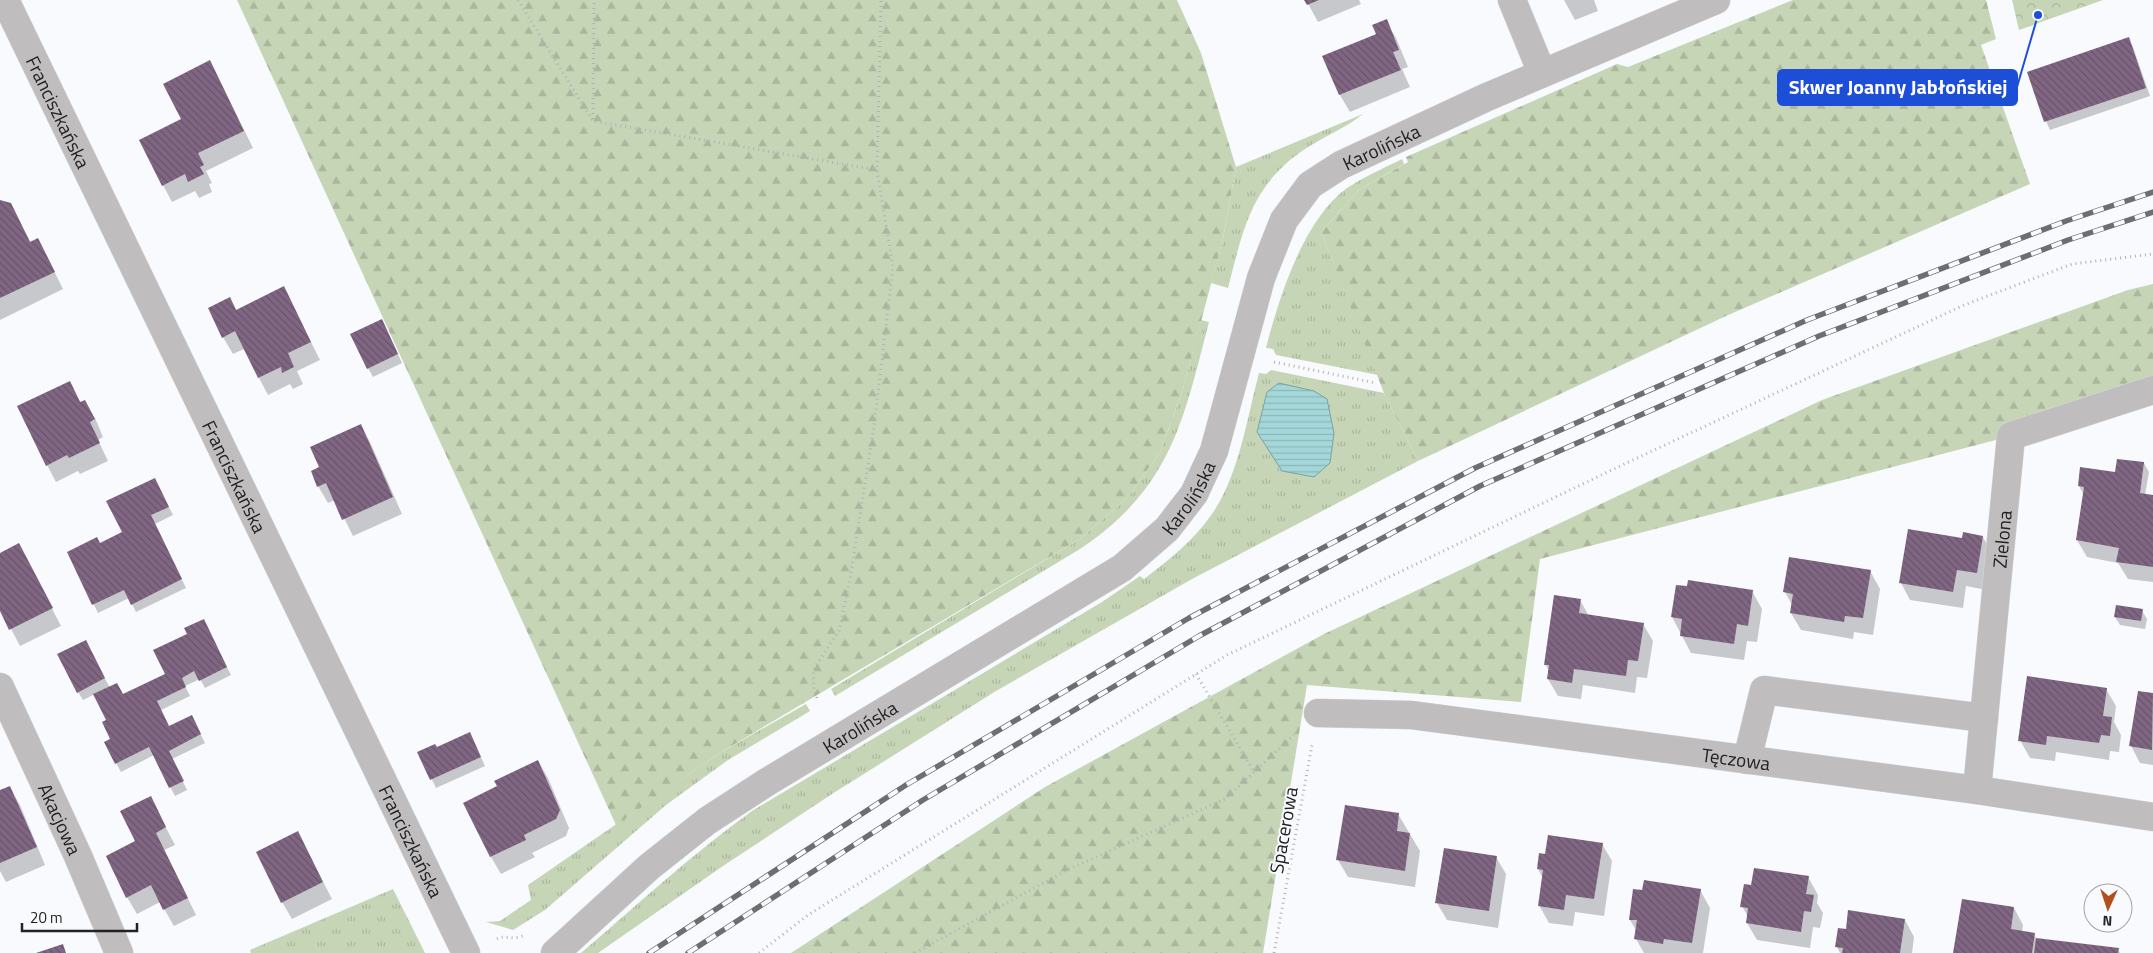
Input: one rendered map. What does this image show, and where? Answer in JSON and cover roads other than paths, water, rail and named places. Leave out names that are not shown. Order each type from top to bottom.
[{"type":"street","name":"Franciszkańska","points":[[5,0],[466,953]]},
{"type":"street","points":[[1512,0],[1542,73]]},
{"type":"street","name":"Karolińska","points":[[555,953],[649,867],[707,821],[767,782],[1122,568],[1156,540],[1183,510],[1194,494],[1210,461],[1268,256],[1284,220],[1304,192],[1320,177],[1341,164],[1542,73],[1716,0]]},
{"type":"street","name":"Zielona","points":[[1977,790],[2012,436],[2153,390]]},
{"type":"street","name":"Akacjowa","points":[[0,686],[78,856],[119,953]]},
{"type":"street","points":[[1747,760],[1764,690],[1984,718]]},
{"type":"street","name":"Tęczowa","points":[[1318,713],[1411,715],[1977,790],[2153,817]]},
{"type":"water","points":[[1279,383],[1314,391],[1327,399],[1334,433],[1330,463],[1314,477],[1282,471],[1257,432],[1267,392]]},
{"type":"railway","points":[[649,953],[906,785],[1189,618],[1475,468],[1807,320],[2066,221],[2153,192]]},
{"type":"railway","points":[[688,953],[923,800],[1199,636],[1480,486],[1819,336],[2068,240],[2153,212]]},
{"type":"place","name":"Skwer Joanny Jabłońskiej","points":[[2038,15]]}]
